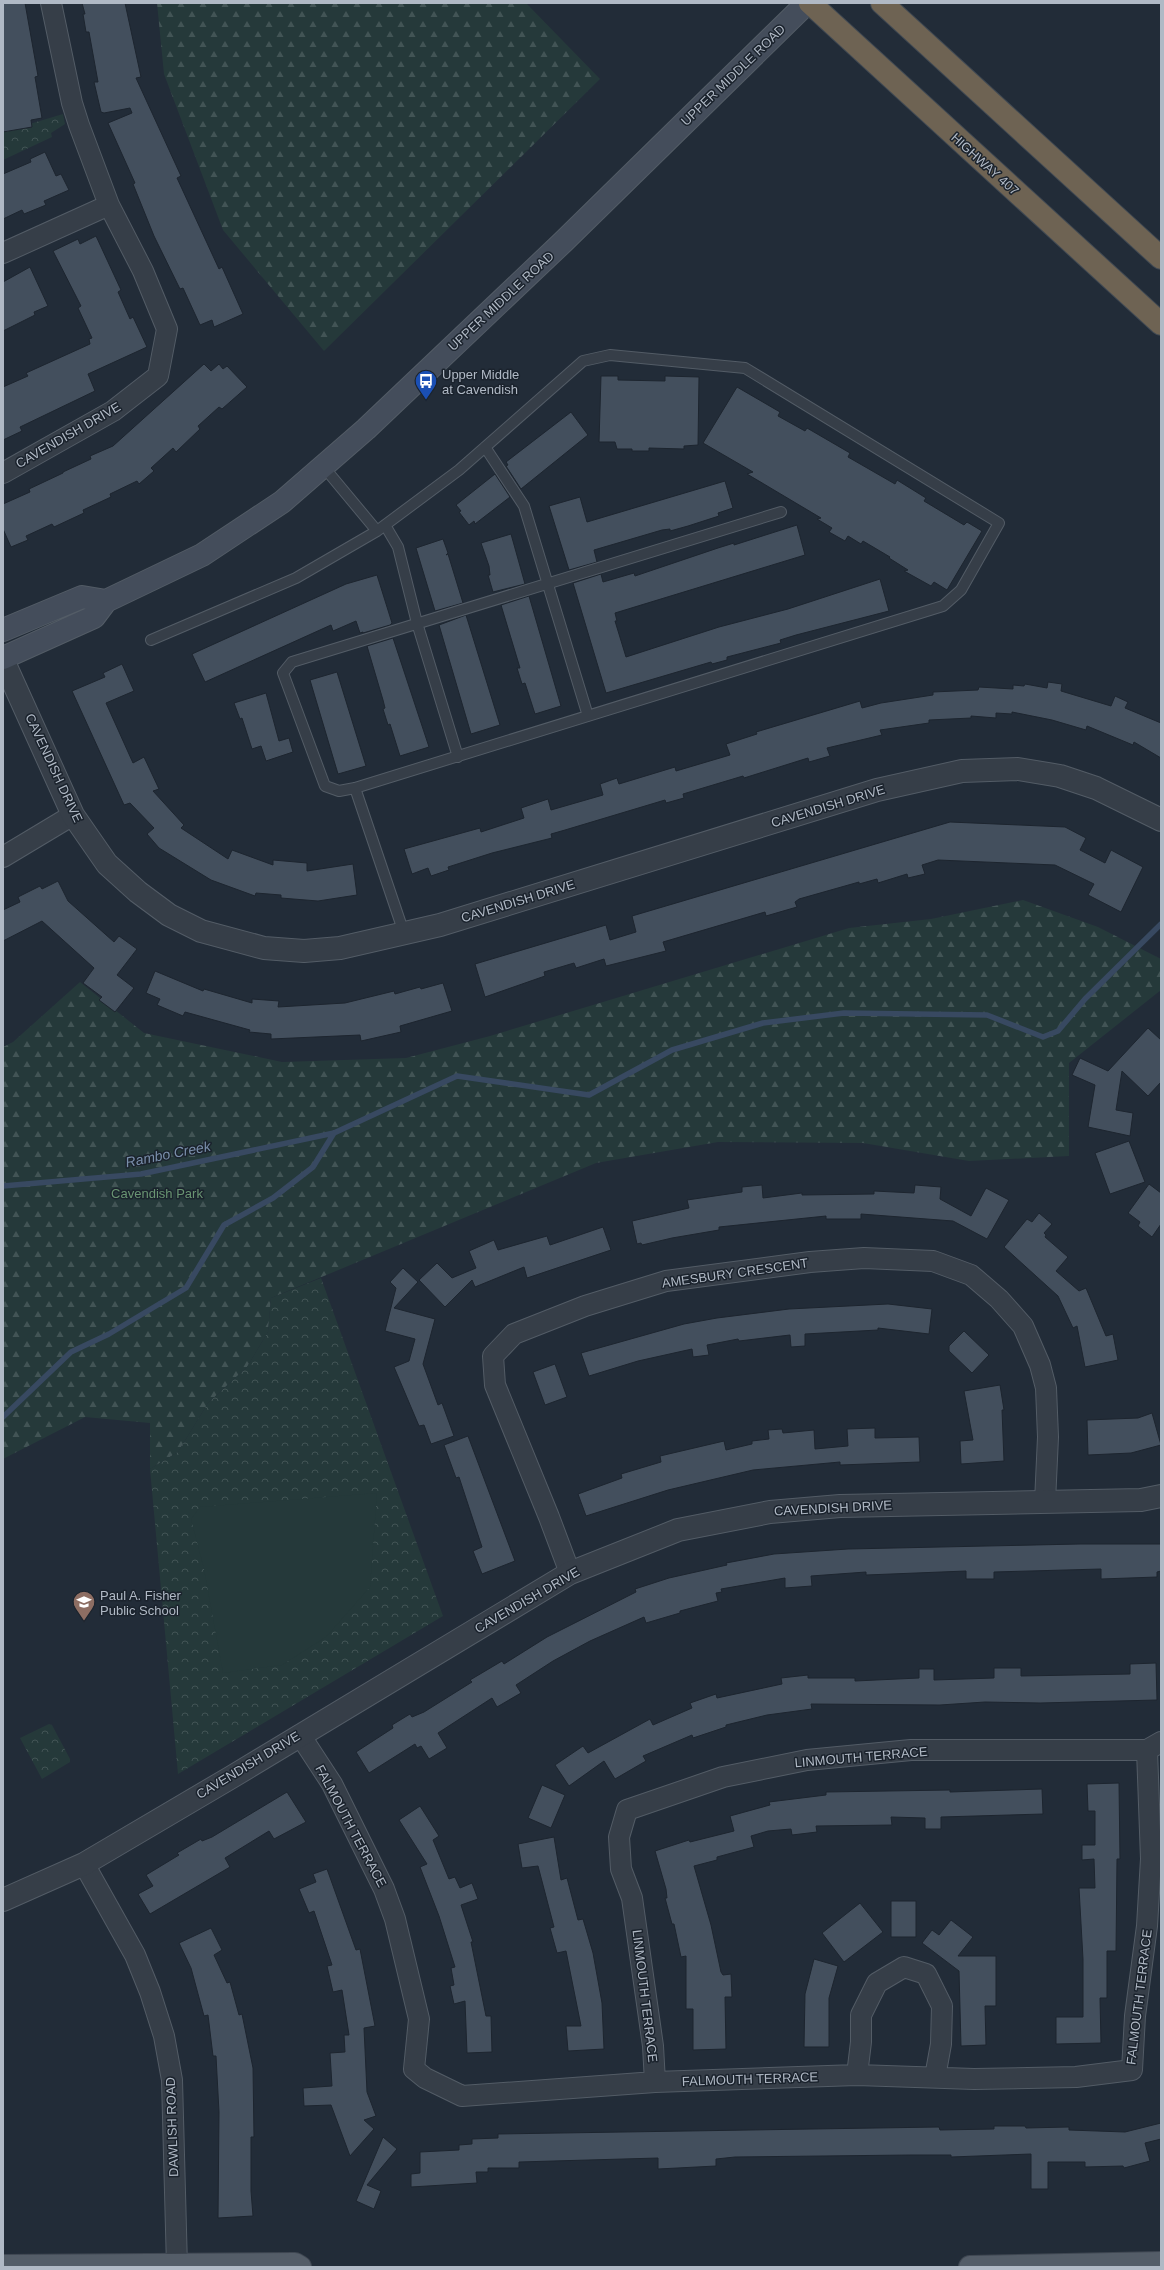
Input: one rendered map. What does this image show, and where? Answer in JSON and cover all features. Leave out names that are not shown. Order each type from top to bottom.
[{"type":"highway","name":"HIGHWAY 407","points":[[809,3],[1161,324]]},
{"type":"highway","points":[[882,3],[1161,258]]},
{"type":"main road","name":"UPPER MIDDLE ROAD","points":[[3,659],[94,617],[106,601],[202,555],[282,502],[366,429],[558,247],[750,57],[809,3]]},
{"type":"main road","points":[[3,630],[82,597],[106,601]]},
{"type":"main road","points":[[970,2267],[1101,2266],[1161,2263]]},
{"type":"main road","points":[[3,2266],[295,2264],[300,2267]]},
{"type":"street","name":"CAVENDISH DRIVE","points":[[3,473],[113,411],[158,376],[167,329],[143,271],[109,205],[72,103],[51,3]]},
{"type":"street","points":[[3,253],[109,205]]},
{"type":"street","name":"CAVENDISH DRIVE","points":[[3,659],[73,815],[107,864],[138,892],[169,914],[201,931],[264,948],[304,951],[340,948],[440,925],[877,790],[962,770],[1018,769],[1060,776],[1096,788],[1161,820]]},
{"type":"street","points":[[3,858],[73,815]]},
{"type":"street","name":"AMESBURY CRESCENT","points":[[570,1573],[538,1488],[495,1385],[493,1356],[514,1334],[585,1306],[666,1281],[810,1262],[864,1258],[933,1261],[971,1275],[999,1299],[1023,1326],[1040,1365],[1046,1388],[1048,1437],[1045,1502]]},
{"type":"street","name":"CAVENDISH DRIVE","points":[[3,1900],[84,1864],[230,1778],[570,1573],[678,1530],[770,1512],[840,1506],[1141,1500],[1161,1496]]},
{"type":"street","name":"FALMOUTH TERRACE","points":[[300,1735],[332,1784],[368,1855],[390,1907],[419,2019],[414,2068],[425,2078],[462,2096],[655,2082],[857,2075],[935,2077],[1076,2077],[1132,2070],[1135,2016],[1147,1926],[1151,1859],[1154,1746]]},
{"type":"street","name":"LINMOUTH TERRACE","points":[[655,2082],[653,2046],[639,1940],[632,1898],[621,1869],[619,1837],[627,1810],[723,1777],[807,1760],[912,1750],[1154,1746]]},
{"type":"street","name":"DAWLISH ROAD","points":[[84,1864],[135,1955],[150,1992],[164,2036],[172,2080],[177,2266]]},
{"type":"street","points":[[857,2075],[861,2042],[861,2015],[877,1983],[904,1967],[926,1974],[942,2006],[941,2044],[935,2077]]},
{"type":"lane","points":[[152,640],[296,578],[381,528],[459,470],[584,361],[610,355],[745,368],[999,523],[961,590],[943,606],[355,788],[339,791],[326,786],[283,672],[292,662],[548,582],[781,512]]},
{"type":"lane","points":[[486,447],[524,506],[588,716]]},
{"type":"lane","points":[[323,466],[398,547],[417,623],[458,757]]},
{"type":"lane","points":[[355,788],[404,933]]},
{"type":"green space","points":[[157,3],[526,3],[600,79],[324,351],[223,230],[164,74]]},
{"type":"green space","points":[[63,114],[65,124],[51,133],[52,137],[3,160],[3,132]]},
{"type":"green space","name":"Cavendish Park","points":[[1023,900],[1098,927],[1161,959],[1161,990],[1069,1063],[1069,1156],[969,1161],[863,1143],[718,1142],[596,1163],[271,1298],[268,1332],[247,1367],[208,1403],[178,1452],[150,1469],[150,1423],[85,1417],[3,1459],[3,1047],[13,1042],[80,982],[144,1033],[282,1062],[406,1058],[490,1036],[849,928],[931,919]]},
{"type":"green space","points":[[321,1278],[443,1616],[178,1774],[150,1469],[178,1452],[208,1403],[247,1367],[268,1332],[271,1298]]},
{"type":"green space","points":[[377,1493],[370,1587],[326,1637],[282,1665],[223,1673],[204,1569],[191,1519],[200,1507]]},
{"type":"green space","points":[[49,1724],[52,1725],[70,1759],[70,1762],[42,1779],[20,1738]]},
{"type":"building","points":[[3,3],[25,3],[38,76],[35,77],[42,118],[31,120],[32,127],[3,132]]},
{"type":"building","points":[[82,3],[125,3],[141,77],[136,78],[181,176],[177,178],[219,269],[222,267],[243,314],[214,327],[212,320],[200,325],[183,288],[180,289],[154,236],[133,184],[135,183],[108,123],[132,113],[130,108],[104,113],[101,112],[94,82],[98,82],[89,32],[86,32],[83,14],[85,14]]},
{"type":"building","points":[[45,152],[56,176],[61,174],[69,190],[44,201],[46,205],[24,214],[22,210],[3,219],[3,174],[31,162],[30,159]]},
{"type":"building","points":[[96,236],[121,290],[118,292],[130,319],[133,317],[147,347],[88,374],[95,391],[20,427],[22,431],[3,440],[3,387],[28,376],[26,373],[90,344],[89,339],[92,338],[78,308],[81,306],[53,251],[78,239],[80,244]]},
{"type":"building","points":[[30,267],[48,306],[34,312],[35,315],[3,331],[3,282]]},
{"type":"building","points":[[204,364],[211,371],[219,364],[223,369],[227,366],[247,387],[222,409],[219,407],[198,426],[200,429],[176,452],[173,448],[151,468],[154,471],[139,484],[137,481],[110,494],[111,497],[83,510],[84,513],[54,527],[52,524],[26,536],[28,540],[11,547],[3,529],[3,504],[30,492],[29,489],[91,459],[90,456],[113,446]]},
{"type":"building","points":[[601,376],[618,376],[618,380],[665,381],[665,376],[699,377],[698,445],[684,446],[684,449],[649,448],[649,451],[632,451],[632,449],[617,449],[615,442],[599,442]]},
{"type":"building","points":[[737,387],[780,412],[778,416],[805,431],[807,428],[850,453],[848,457],[895,484],[897,480],[926,498],[924,501],[964,525],[967,522],[982,531],[947,590],[934,582],[931,586],[904,571],[908,570],[863,541],[861,544],[848,536],[845,541],[829,532],[832,528],[817,519],[821,518],[747,474],[753,472],[703,443]]},
{"type":"building","points":[[571,412],[588,435],[521,489],[506,466],[508,465],[506,462]]},
{"type":"building","points":[[495,474],[510,497],[475,524],[474,521],[469,525],[459,512],[461,511],[456,505]]},
{"type":"building","points":[[725,481],[733,508],[718,513],[719,516],[670,531],[670,529],[662,530],[594,550],[597,562],[569,570],[549,506],[580,497],[587,522]]},
{"type":"building","points":[[797,525],[805,555],[615,613],[617,621],[615,621],[626,657],[719,627],[788,609],[880,579],[889,611],[796,635],[780,640],[781,643],[727,657],[727,660],[712,664],[711,662],[606,693],[573,583],[601,574],[603,582],[634,573],[635,576],[718,548],[734,543],[734,545]]},
{"type":"building","points":[[511,534],[525,584],[493,592],[488,575],[490,575],[489,566],[481,543]]},
{"type":"building","points":[[443,539],[448,553],[446,555],[448,554],[463,603],[435,611],[416,548]]},
{"type":"building","points":[[377,575],[392,623],[390,625],[360,633],[356,621],[333,631],[331,625],[205,682],[192,654],[346,584]]},
{"type":"building","points":[[529,596],[561,706],[535,714],[525,683],[522,684],[517,668],[520,668],[501,605]]},
{"type":"building","points":[[466,615],[500,725],[471,734],[439,625]]},
{"type":"building","points":[[393,638],[429,747],[400,756],[390,724],[388,725],[383,709],[385,708],[383,700],[367,646]]},
{"type":"building","points":[[122,664],[134,691],[106,703],[133,763],[144,757],[159,789],[153,791],[184,825],[181,828],[228,859],[232,850],[273,865],[273,860],[307,863],[307,871],[353,864],[357,895],[318,901],[281,898],[281,895],[256,893],[255,896],[211,880],[159,848],[147,834],[154,828],[130,803],[124,805],[72,691],[105,677],[103,673]]},
{"type":"building","points":[[337,672],[366,766],[338,774],[310,680]]},
{"type":"building","points":[[1048,682],[1062,684],[1061,691],[1111,706],[1115,696],[1128,702],[1125,708],[1161,723],[1161,758],[1134,742],[1133,745],[1087,726],[1086,730],[1052,720],[1012,712],[1012,714],[996,713],[996,718],[971,716],[971,718],[929,720],[929,723],[880,730],[882,735],[827,748],[830,756],[809,762],[808,758],[744,778],[743,776],[683,794],[684,798],[666,803],[665,800],[551,834],[552,838],[492,853],[448,867],[449,870],[431,876],[428,868],[412,874],[404,849],[480,828],[481,832],[524,818],[521,808],[548,799],[551,810],[603,795],[600,784],[617,778],[619,784],[675,767],[676,771],[730,755],[726,744],[757,734],[756,732],[860,701],[862,708],[881,703],[933,695],[933,692],[978,690],[979,687],[1013,689],[1013,685],[1024,686],[1025,684],[1047,688]]},
{"type":"building","points":[[266,693],[279,741],[289,738],[293,752],[266,761],[261,746],[252,749],[242,718],[240,719],[234,703]]},
{"type":"building","points":[[950,822],[1065,827],[1086,838],[1080,850],[1105,863],[1111,850],[1143,867],[1121,912],[1088,895],[1094,884],[1055,865],[938,860],[922,865],[925,874],[908,878],[907,874],[878,883],[877,879],[859,884],[859,882],[799,899],[795,902],[797,907],[766,916],[765,912],[663,942],[666,951],[606,966],[604,959],[576,968],[574,963],[544,972],[545,976],[485,997],[475,964],[606,925],[610,940],[636,932],[632,916]]},
{"type":"building","points":[[58,881],[68,901],[114,942],[119,936],[137,949],[117,975],[134,988],[115,1012],[99,1000],[102,997],[83,983],[94,968],[42,921],[3,941],[3,910],[20,902],[18,897],[40,886],[42,889]]},
{"type":"building","points":[[155,971],[203,991],[204,989],[252,1003],[252,999],[279,1001],[278,1007],[345,1003],[394,991],[395,994],[420,987],[421,989],[443,983],[452,1011],[400,1026],[401,1032],[361,1041],[360,1035],[271,1039],[271,1034],[249,1032],[250,1030],[185,1012],[183,1016],[157,1005],[160,999],[146,993]]},
{"type":"building","points":[[1148,1028],[1161,1040],[1161,1082],[1148,1096],[1122,1071],[1116,1110],[1133,1113],[1130,1136],[1088,1127],[1095,1085],[1072,1075],[1080,1058],[1108,1071]]},
{"type":"building","points":[[1129,1141],[1145,1182],[1110,1194],[1095,1153]]},
{"type":"building","points":[[1149,1184],[1161,1193],[1161,1224],[1152,1237],[1138,1226],[1140,1222],[1128,1213]]},
{"type":"building","points":[[762,1185],[763,1198],[802,1193],[802,1195],[874,1194],[874,1191],[914,1193],[915,1185],[941,1187],[940,1199],[971,1216],[986,1188],[1009,1200],[987,1239],[953,1221],[861,1214],[861,1219],[826,1219],[826,1216],[719,1227],[719,1230],[642,1245],[641,1243],[637,1244],[632,1221],[689,1208],[687,1200],[742,1192],[742,1187]]},
{"type":"building","points":[[1039,1213],[1052,1224],[1044,1233],[1046,1235],[1045,1237],[1068,1257],[1056,1271],[1079,1291],[1086,1288],[1106,1336],[1113,1334],[1118,1360],[1085,1367],[1077,1326],[1073,1328],[1058,1296],[1004,1247],[1027,1219],[1032,1222]]},
{"type":"building","points":[[603,1227],[611,1250],[527,1278],[524,1267],[475,1287],[472,1280],[445,1307],[419,1280],[437,1263],[452,1278],[476,1268],[469,1251],[494,1240],[498,1250],[547,1236],[550,1245]]},
{"type":"building","points":[[403,1268],[418,1282],[394,1308],[435,1319],[423,1364],[438,1405],[442,1403],[454,1436],[431,1444],[424,1425],[419,1426],[394,1367],[409,1361],[415,1339],[385,1331],[396,1288],[390,1282]]},
{"type":"building","points":[[888,1304],[932,1309],[929,1334],[878,1328],[878,1330],[805,1334],[805,1346],[791,1347],[790,1335],[739,1341],[738,1339],[707,1345],[709,1355],[693,1357],[692,1349],[638,1361],[589,1376],[581,1353],[684,1324],[717,1318],[789,1309]]},
{"type":"building","points":[[964,1331],[989,1355],[972,1373],[949,1351],[949,1346]]},
{"type":"building","points":[[555,1364],[567,1397],[545,1405],[533,1372]]},
{"type":"building","points":[[1000,1385],[1004,1410],[1002,1410],[1004,1461],[961,1464],[960,1441],[973,1440],[964,1391]]},
{"type":"building","points":[[1152,1413],[1161,1445],[1131,1453],[1088,1455],[1087,1420],[1138,1418]]},
{"type":"building","points":[[875,1428],[875,1438],[919,1437],[920,1462],[840,1465],[840,1462],[753,1470],[668,1490],[586,1516],[578,1494],[622,1478],[621,1474],[661,1462],[660,1456],[724,1441],[726,1450],[752,1444],[752,1441],[769,1439],[768,1430],[782,1429],[783,1433],[814,1430],[815,1449],[848,1446],[847,1429]]},
{"type":"building","points":[[468,1436],[515,1561],[482,1574],[473,1551],[482,1547],[459,1477],[456,1478],[444,1445]]},
{"type":"building","points":[[1080,1544],[1161,1544],[1161,1571],[1157,1572],[1157,1577],[1101,1579],[1101,1569],[994,1572],[994,1579],[966,1579],[966,1571],[866,1575],[866,1572],[811,1576],[812,1586],[785,1588],[785,1578],[721,1589],[722,1592],[716,1593],[718,1601],[680,1611],[680,1613],[646,1623],[644,1617],[590,1641],[553,1661],[516,1685],[521,1693],[497,1707],[492,1698],[438,1733],[447,1748],[429,1759],[421,1746],[417,1748],[415,1744],[369,1773],[356,1752],[393,1728],[392,1725],[410,1714],[412,1717],[424,1712],[472,1682],[470,1680],[502,1661],[504,1664],[547,1637],[636,1592],[635,1589],[669,1578],[727,1565],[726,1563],[774,1554],[848,1549]]},
{"type":"building","points":[[1156,1663],[1157,1700],[1040,1703],[985,1702],[940,1705],[811,1704],[812,1709],[767,1715],[726,1725],[726,1727],[693,1738],[692,1735],[643,1756],[646,1761],[615,1779],[604,1761],[569,1786],[555,1765],[583,1746],[588,1753],[650,1719],[653,1725],[692,1708],[690,1703],[716,1694],[717,1698],[782,1684],[781,1678],[808,1675],[808,1678],[855,1678],[855,1681],[919,1678],[919,1669],[934,1669],[934,1680],[994,1678],[994,1668],[1021,1668],[1021,1676],[1130,1674],[1130,1664]]},
{"type":"building","points":[[1119,1783],[1120,1859],[1117,1859],[1116,1951],[1107,1951],[1107,1998],[1100,1998],[1101,2043],[1056,2044],[1056,2017],[1083,2017],[1083,1959],[1079,1888],[1095,1888],[1094,1859],[1082,1860],[1082,1845],[1095,1845],[1095,1811],[1088,1811],[1087,1784]]},
{"type":"building","points":[[542,1785],[565,1795],[551,1828],[528,1818]]},
{"type":"building","points":[[1042,1789],[1043,1814],[941,1817],[941,1829],[925,1829],[925,1818],[891,1817],[892,1825],[816,1826],[817,1832],[792,1835],[791,1829],[768,1831],[751,1836],[754,1847],[717,1857],[717,1860],[694,1866],[711,1925],[721,1972],[723,1975],[731,1974],[732,1997],[725,1997],[726,2049],[693,2050],[693,2009],[686,2009],[686,1956],[681,1957],[674,1924],[672,1924],[665,1898],[667,1898],[666,1889],[655,1851],[689,1840],[690,1842],[734,1831],[730,1816],[770,1805],[769,1802],[826,1795],[826,1792],[950,1790],[950,1792]]},
{"type":"building","points":[[287,1792],[306,1822],[274,1839],[269,1831],[225,1858],[230,1867],[150,1914],[138,1894],[153,1886],[146,1875],[179,1855],[177,1853],[201,1839],[202,1841],[212,1837]]},
{"type":"building","points":[[420,1806],[439,1836],[433,1840],[449,1879],[455,1877],[460,1888],[472,1883],[478,1899],[461,1905],[473,1942],[471,1942],[486,2016],[491,2016],[492,2052],[467,2053],[465,2001],[454,2004],[450,1986],[454,1985],[451,1968],[455,1967],[439,1916],[420,1867],[427,1864],[399,1820]]},
{"type":"building","points":[[554,1837],[561,1880],[567,1878],[578,1920],[583,1919],[593,1953],[602,2003],[604,2049],[568,2051],[566,2026],[581,2026],[566,1951],[557,1953],[550,1928],[554,1927],[538,1866],[522,1868],[518,1844]]},
{"type":"building","points":[[327,1869],[356,1950],[360,1949],[375,2026],[364,2028],[367,2092],[376,2116],[364,2120],[374,2129],[350,2156],[331,2105],[304,2106],[303,2088],[332,2086],[330,2053],[345,2052],[344,2035],[349,2035],[342,1990],[333,1992],[327,1966],[332,1965],[314,1911],[309,1913],[299,1889],[316,1882],[313,1874]]},
{"type":"building","points":[[891,1901],[916,1901],[916,1937],[891,1937]]},
{"type":"building","points":[[860,1903],[883,1932],[844,1962],[822,1933]]},
{"type":"building","points":[[951,1920],[973,1937],[958,1956],[996,1956],[996,2006],[985,2006],[986,2045],[961,2046],[959,1971],[922,1943],[932,1930],[939,1935]]},
{"type":"building","points":[[211,1928],[222,1950],[214,1955],[227,1983],[230,1982],[239,2015],[242,2014],[253,2068],[254,2137],[251,2137],[251,2191],[253,2216],[218,2218],[219,2112],[216,2056],[213,2056],[208,2015],[204,2016],[191,1968],[179,1943]]},
{"type":"building","points":[[814,1959],[838,1966],[829,1998],[829,2047],[804,2047],[805,1994]]},
{"type":"building","points":[[1161,2123],[1161,2139],[1145,2143],[1150,2161],[1124,2168],[1123,2166],[1085,2167],[1085,2162],[1048,2162],[1048,2189],[1031,2189],[1031,2154],[951,2157],[951,2155],[910,2155],[735,2157],[716,2159],[716,2166],[658,2169],[658,2158],[519,2162],[519,2168],[488,2168],[488,2172],[476,2172],[477,2183],[411,2187],[411,2174],[420,2173],[420,2152],[459,2150],[459,2145],[472,2144],[472,2139],[498,2138],[498,2134],[939,2127],[940,2130],[994,2129],[994,2126],[1025,2126],[1026,2128],[1069,2127],[1069,2130],[1125,2132]]},
{"type":"building","points":[[383,2137],[397,2149],[367,2185],[381,2191],[374,2209],[356,2201]]},
{"type":"waterway","name":"Rambo Creek","points":[[3,1186],[141,1174],[334,1133],[457,1076],[589,1095],[672,1050],[763,1023],[844,1013],[987,1015],[1043,1037],[1058,1031],[1085,999],[1161,924]]},
{"type":"waterway","points":[[3,1417],[71,1352],[109,1334],[186,1288],[224,1225],[273,1198],[313,1167],[334,1133]]},
{"type":"place","name":"Upper Middle at Cavendish","points":[[426,400]]},
{"type":"place","name":"Paul A. Fisher Public School","points":[[84,1622]]}]
